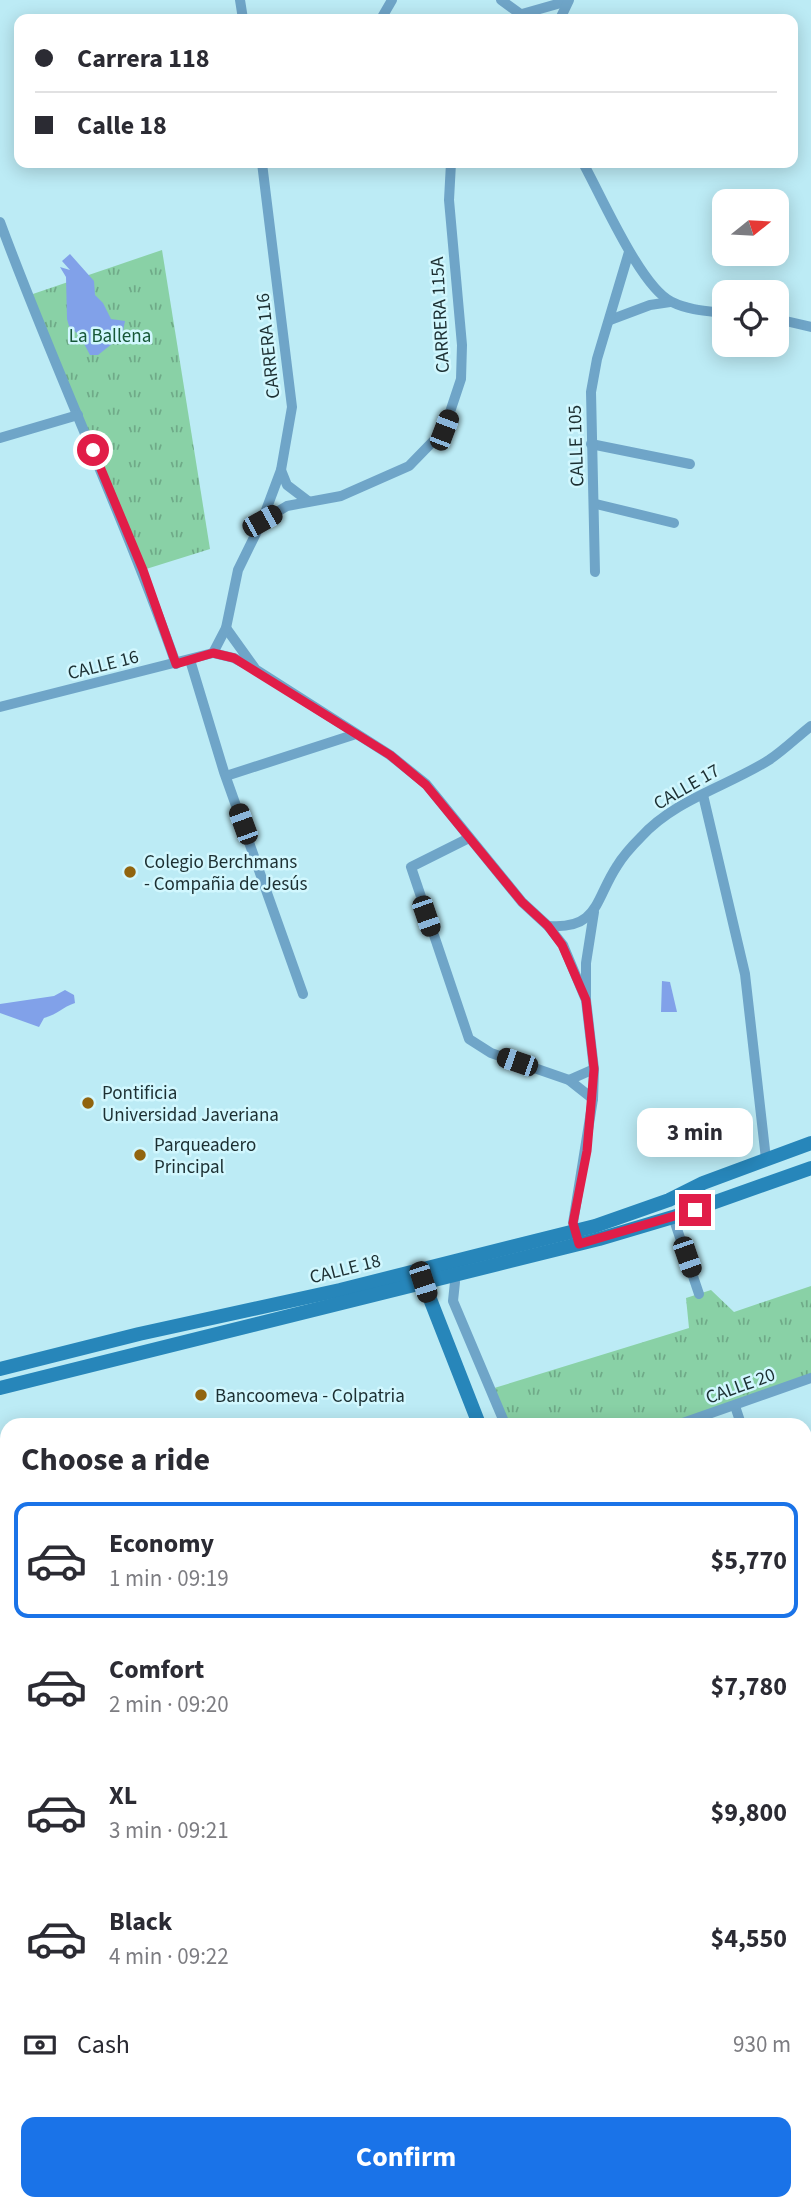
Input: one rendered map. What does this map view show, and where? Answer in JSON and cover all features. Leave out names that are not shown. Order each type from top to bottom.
[{"type":"main road","name":"CALLE 18","points":[[577,1237],[811,1143]]},
{"type":"main road","name":"CALLE 18","points":[[0,1388],[421,1276],[577,1237],[673,1217],[811,1168]]},
{"type":"main road","name":"CALLE 18","points":[[0,1369],[421,1276]]},
{"type":"main road","points":[[421,1276],[477,1418]]},
{"type":"street","points":[[501,0],[520,14]]},
{"type":"street","points":[[532,14],[568,0]]},
{"type":"street","name":"CARRERA 116","points":[[213,653],[226,628],[238,570],[262,521],[281,470],[292,407],[263,168]]},
{"type":"street","name":"CARRERA 115A","points":[[308,500],[341,496],[410,466],[444,430],[458,388],[461,368],[449,200],[451,168]]},
{"type":"street","points":[[586,168],[629,252],[652,285],[670,302]]},
{"type":"street","points":[[0,222],[57,374],[78,415],[143,570],[176,664]]},
{"type":"street","name":"CALLE 105","points":[[595,572],[596,504],[591,444],[591,392],[597,359],[629,252]]},
{"type":"street","points":[[610,320],[650,305],[670,302],[712,311]]},
{"type":"street","points":[[789,322],[811,327]]},
{"type":"street","points":[[0,438],[78,415]]},
{"type":"street","points":[[591,444],[690,464]]},
{"type":"street","points":[[281,470],[287,485],[308,500]]},
{"type":"street","points":[[262,521],[287,506],[308,500]]},
{"type":"street","points":[[596,504],[674,523]]},
{"type":"street","points":[[226,628],[255,668]]},
{"type":"street","points":[[213,653],[234,658],[255,668],[390,755],[426,785],[522,902],[548,926],[562,945],[586,1000],[594,1069],[593,1099],[573,1223],[577,1237]]},
{"type":"street","name":"CALLE 16","points":[[0,707],[213,653]]},
{"type":"street","points":[[190,660],[226,776],[303,994]]},
{"type":"street","name":"CALLE 17","points":[[586,1000],[586,963],[594,912],[616,866],[642,835],[663,817],[770,759],[811,726]]},
{"type":"street","points":[[226,776],[356,734]]},
{"type":"street","points":[[703,795],[745,974],[766,1159]]},
{"type":"street","points":[[469,838],[411,867],[469,1039],[479,1047],[569,1080],[593,1099]]},
{"type":"street","points":[[548,926],[565,927],[582,922],[594,912]]},
{"type":"street","points":[[569,1080],[594,1069]]},
{"type":"street","points":[[673,1217],[699,1294]]},
{"type":"street","points":[[455,1282],[453,1301],[502,1418]]},
{"type":"street","name":"CALLE 20","points":[[698,1418],[811,1378]]},
{"type":"street","points":[[735,1406],[739,1418]]},
{"type":"green space","name":"La Ballena","points":[[162,250],[210,549],[143,570],[27,296]]},
{"type":"green space","points":[[811,1286],[811,1378],[697,1418],[503,1418],[491,1389],[689,1328],[686,1298],[711,1290],[734,1312]]},
{"type":"water","points":[[70,254],[94,281],[95,295],[103,303],[111,319],[125,321],[122,336],[98,355],[90,355],[67,319],[66,277],[60,267],[70,270],[62,261]]},
{"type":"water","points":[[662,981],[670,982],[677,1012],[661,1012]]},
{"type":"water","points":[[65,990],[74,995],[75,1003],[44,1018],[39,1027],[0,1013],[0,1004],[54,996]]},
{"type":"place","name":"Colegio Berchmans - Compañia de Jesús","points":[[130,872]]},
{"type":"place","name":"Pontificia Universidad Javeriana","points":[[88,1103]]},
{"type":"place","name":"Parqueadero Principal","points":[[140,1155]]},
{"type":"place","name":"Bancoomeva - Colpatria","points":[[201,1395]]},
{"type":"route","points":[[93,450],[143,570],[176,664],[213,653],[234,658],[255,668],[390,755],[426,785],[522,902],[548,926],[562,945],[586,1000],[594,1069],[587,1151],[573,1223],[579,1244],[695,1210]]}]
